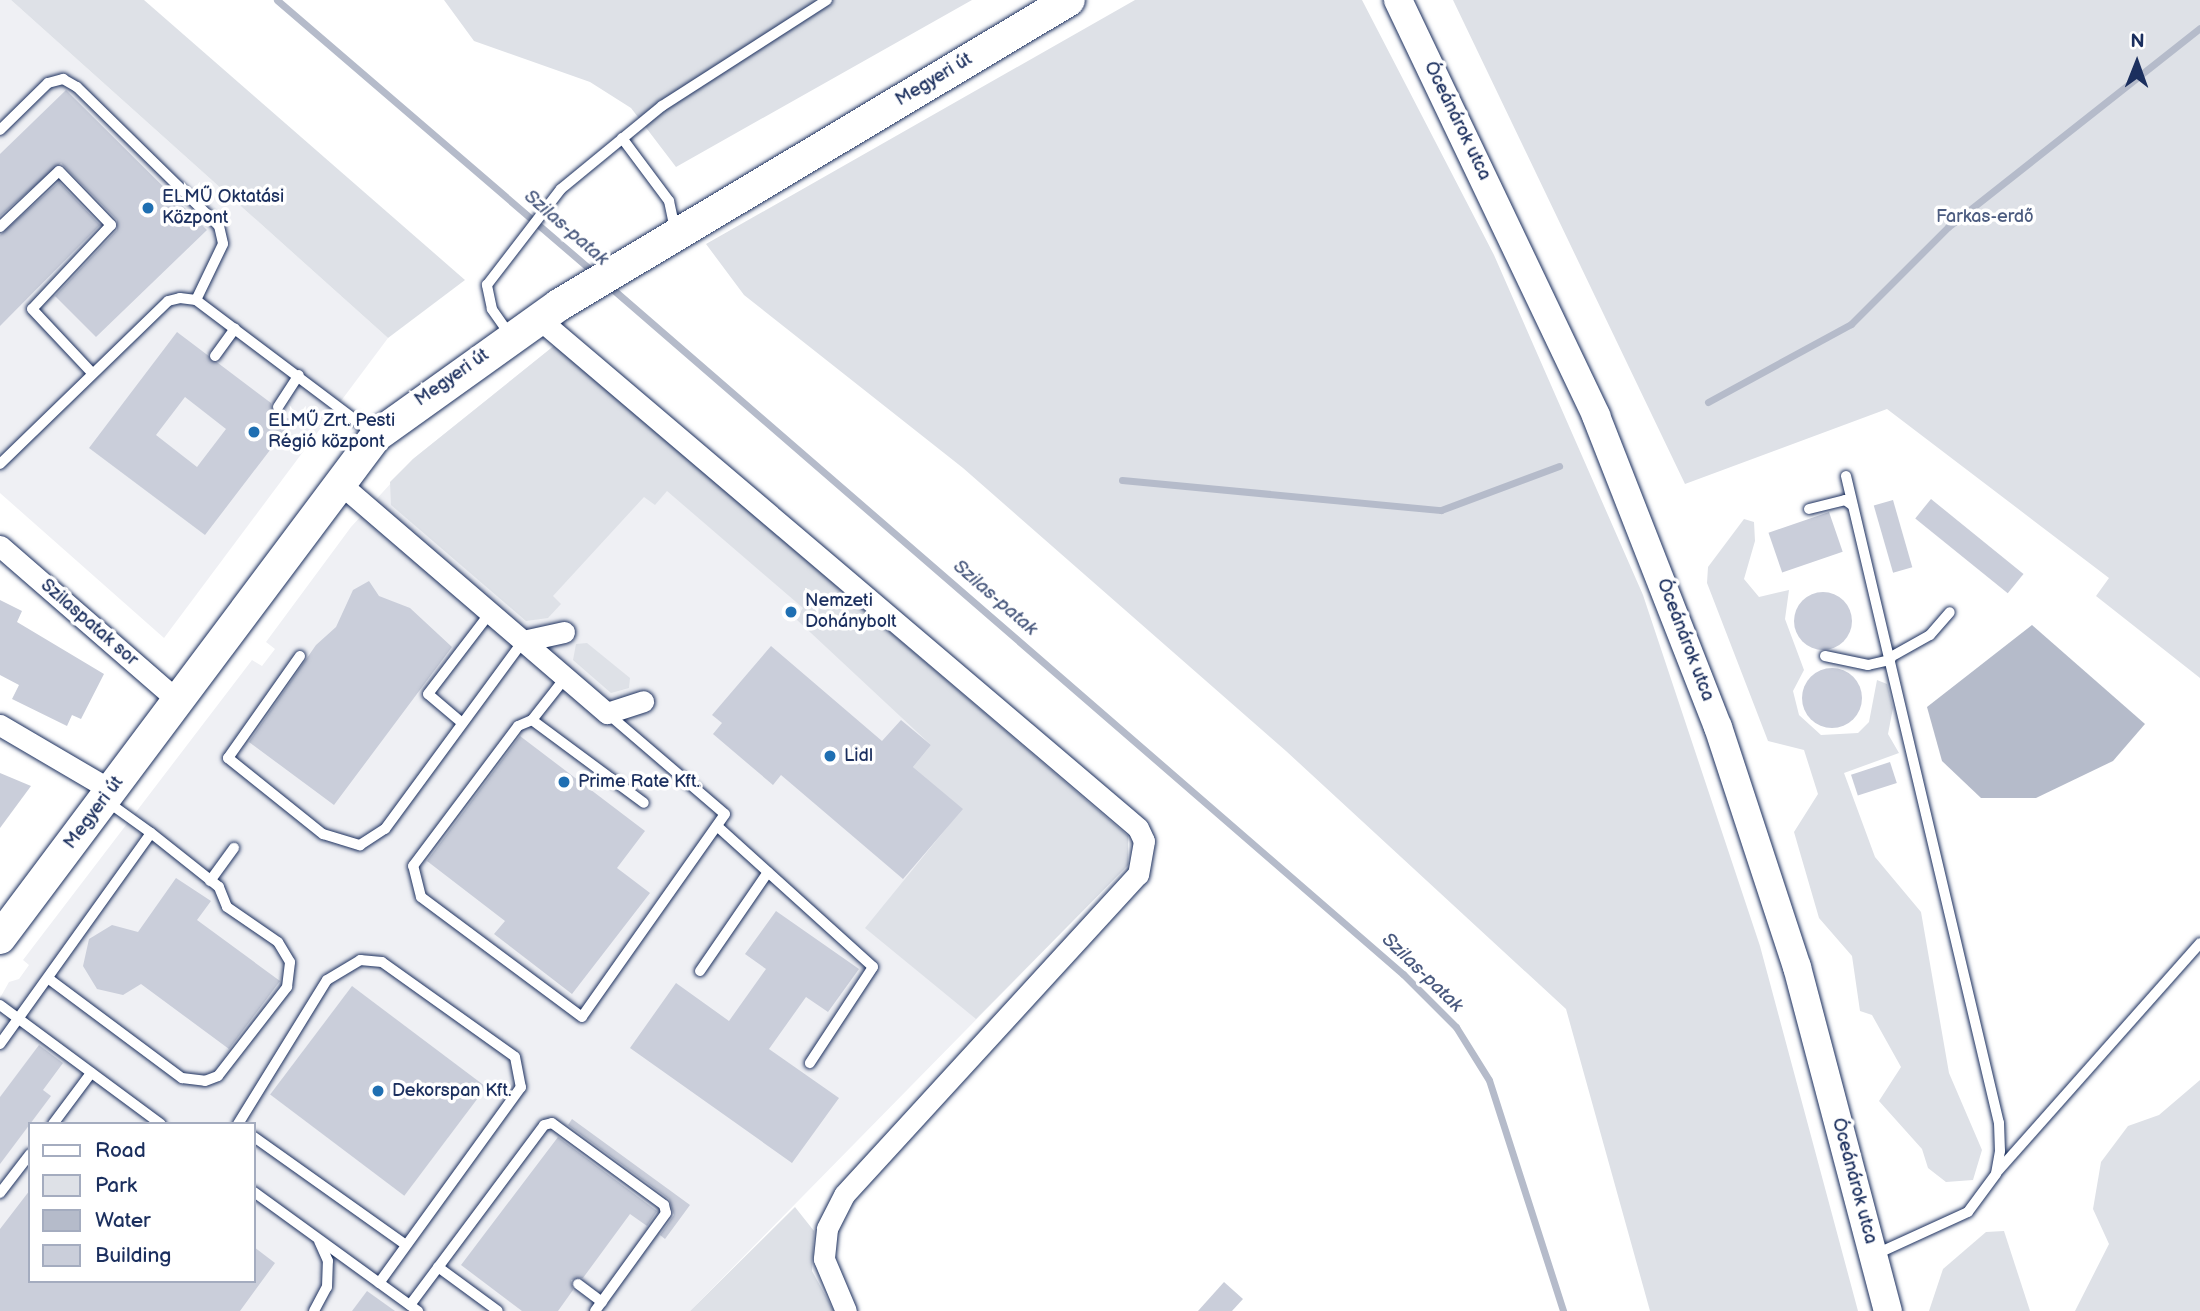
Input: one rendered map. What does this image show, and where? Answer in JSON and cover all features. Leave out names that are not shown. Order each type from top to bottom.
[{"type":"main road","name":"Megyeri út","points":[[0,938],[178,701],[337,481],[376,436],[511,337],[676,232],[1069,0]]},
{"type":"street","name":"Óceánárok utca","points":[[1398,0],[1596,416],[1664,584],[1797,967],[1888,1311]]},
{"type":"street","points":[[549,312],[1138,828],[1144,841],[1138,874],[844,1195],[827,1229],[824,1259],[846,1311]]},
{"type":"street","points":[[337,481],[607,713],[643,701]]},
{"type":"street","name":"Szilaspatak sor","points":[[0,546],[178,701]]},
{"type":"street","points":[[523,641],[564,632]]},
{"type":"street","points":[[0,725],[107,794]]},
{"type":"lane","points":[[511,337],[492,309],[487,285],[561,189],[622,138],[827,0]]},
{"type":"lane","points":[[0,130],[48,83],[63,79],[77,87],[219,226],[223,244],[196,300]]},
{"type":"lane","points":[[622,138],[669,201],[676,232]]},
{"type":"lane","points":[[0,227],[59,171],[111,225],[32,309],[92,373]]},
{"type":"lane","points":[[0,464],[169,301],[196,300],[299,375],[376,436]]},
{"type":"lane","points":[[215,356],[235,328]]},
{"type":"lane","points":[[278,407],[299,375]]},
{"type":"lane","points":[[1846,476],[1999,1123],[1996,1174]]},
{"type":"lane","points":[[1809,509],[1845,500],[1852,505]]},
{"type":"lane","points":[[1825,656],[1868,665],[1889,659],[1930,635],[1950,612]]},
{"type":"lane","points":[[461,722],[428,694],[490,613]]},
{"type":"lane","points":[[300,656],[228,758],[344,845],[373,841],[385,829],[523,641]]},
{"type":"lane","points":[[565,678],[532,720],[518,726],[413,866],[421,897],[582,1017],[725,814],[607,713]]},
{"type":"lane","points":[[532,720],[644,803]]},
{"type":"lane","points":[[49,979],[182,1078],[218,1076],[287,987],[290,962],[278,942],[227,907],[210,881],[107,794]]},
{"type":"lane","points":[[717,826],[873,967],[810,1063]]},
{"type":"lane","points":[[0,1044],[49,979],[150,833]]},
{"type":"lane","points":[[210,881],[234,848]]},
{"type":"lane","points":[[700,971],[768,872]]},
{"type":"lane","points":[[1874,1255],[1968,1212],[1996,1174],[2200,943]]},
{"type":"lane","points":[[240,1122],[327,980],[360,960],[382,962],[515,1057],[522,1087],[379,1283]]},
{"type":"lane","points":[[0,1005],[158,1122]]},
{"type":"lane","points":[[54,1122],[91,1073]]},
{"type":"lane","points":[[256,1193],[414,1308],[438,1267],[544,1125],[552,1123],[664,1205],[666,1213],[598,1306],[578,1284]]},
{"type":"lane","points":[[256,1138],[406,1245]]},
{"type":"lane","points":[[0,1194],[28,1157]]},
{"type":"lane","points":[[314,1311],[327,1287],[328,1261],[318,1238]]},
{"type":"lane","points":[[438,1267],[498,1311]]},
{"type":"shaded area","points":[[0,0],[11,0],[388,338],[164,638],[0,493]]},
{"type":"shaded area","points":[[555,345],[1128,836],[1128,865],[690,1311],[0,1311],[0,998],[9,982],[19,979],[29,965],[23,960],[252,660],[262,666],[275,649],[266,642],[351,527],[413,459]]},
{"type":"green space","points":[[11,0],[144,0],[465,280],[388,338]]},
{"type":"green space","points":[[444,0],[972,0],[676,167],[631,108],[590,82],[474,41]]},
{"type":"green space","points":[[1135,0],[1362,0],[1494,255],[1643,595],[1760,946],[1858,1311],[1650,1311],[1566,1009],[1286,751],[963,468],[744,295],[706,244]]},
{"type":"green space","name":"Farkas-erdő","points":[[1453,0],[2200,0],[2200,678],[2096,596],[2109,578],[1887,409],[1685,484]]},
{"type":"green space","points":[[555,345],[1128,836],[1128,865],[976,1019],[865,928],[962,809],[913,767],[931,745],[796,619],[803,608],[667,491],[655,505],[644,497],[553,596],[561,604],[548,618],[526,621],[391,505],[390,482],[413,459]]},
{"type":"green space","points":[[1744,519],[1754,522],[1755,541],[1744,579],[1759,597],[1789,590],[1785,619],[1804,670],[1793,691],[1799,715],[1821,735],[1858,733],[1869,722],[1877,680],[1887,684],[1893,708],[1888,734],[1899,753],[1844,773],[1875,857],[1921,912],[1949,1073],[1982,1150],[1973,1180],[1946,1182],[1928,1168],[1922,1149],[1879,1101],[1901,1067],[1872,1015],[1860,1011],[1852,956],[1819,918],[1794,832],[1818,794],[1804,750],[1768,741],[1707,583],[1708,567]]},
{"type":"green space","points":[[587,643],[630,678],[629,688],[611,693],[573,660],[576,644]]},
{"type":"green space","points":[[2200,1080],[2200,1311],[2075,1311],[2109,1244],[2093,1209],[2101,1162],[2128,1126],[2159,1115]]},
{"type":"green space","points":[[795,1207],[814,1231],[812,1271],[834,1311],[690,1311]]},
{"type":"green space","points":[[2004,1231],[2030,1311],[1929,1311],[1943,1269],[1986,1232]]},
{"type":"water","points":[[2032,625],[2145,724],[2113,761],[2036,798],[1981,798],[1942,761],[1927,707]]},
{"type":"building","name":"ELMŰ Oktatási Központ","points":[[66,90],[207,230],[96,337],[55,296],[117,230],[117,220],[61,163],[0,216],[0,154]]},
{"type":"building","points":[[59,182],[100,225],[0,326],[0,235]]},
{"type":"building","name":"ELMŰ Zrt. Pesti Régió központ","points":[[177,332],[271,403],[273,413],[293,420],[205,535],[89,448]],"holes":[[[185,397],[226,429],[197,467],[156,435]]]},
{"type":"building","points":[[1931,499],[2023,574],[2008,593],[1915,518]]},
{"type":"building","points":[[1893,500],[1912,567],[1893,573],[1874,506]]},
{"type":"building","points":[[1829,512],[1843,552],[1782,573],[1768,533]]},
{"type":"building","points":[[369,581],[379,596],[410,608],[452,647],[334,805],[249,742],[316,645],[336,627],[353,590]]},
{"type":"building","points":[[1817,592],[1829,592],[1844,600],[1852,615],[1852,627],[1844,642],[1829,650],[1817,650],[1802,642],[1794,627],[1794,615],[1802,600]]},
{"type":"building","points":[[0,600],[22,611],[17,622],[104,674],[81,719],[72,715],[67,726],[12,699],[19,685],[0,675]]},
{"type":"building","name":"Lidl","points":[[771,646],[882,741],[901,720],[931,745],[913,767],[963,809],[903,879],[781,775],[773,785],[713,734],[722,723],[712,715]]},
{"type":"building","points":[[1832,668],[1853,677],[1862,698],[1853,719],[1832,728],[1811,719],[1802,698],[1811,677]]},
{"type":"building","points":[[520,736],[645,831],[617,868],[650,893],[572,994],[494,934],[505,921],[427,861]]},
{"type":"building","points":[[1890,762],[1897,783],[1858,796],[1851,775]]},
{"type":"building","points":[[0,773],[31,786],[0,828]]},
{"type":"building","points":[[176,878],[211,901],[197,920],[280,981],[229,1049],[141,984],[123,995],[97,989],[83,966],[89,939],[112,925],[138,932]]},
{"type":"building","points":[[776,911],[859,969],[828,1012],[806,997],[769,1049],[839,1098],[792,1163],[630,1048],[676,983],[729,1021],[766,969],[745,954]]},
{"type":"building","name":"Dekorspan Kft.","points":[[352,986],[486,1087],[404,1196],[270,1095]]},
{"type":"building","points":[[39,1045],[63,1063],[43,1090],[51,1096],[32,1122],[28,1122],[28,1127],[0,1164],[0,1097]]},
{"type":"building","points":[[572,1119],[690,1205],[665,1239],[660,1235],[674,1215],[669,1199],[568,1125]]},
{"type":"building","points":[[558,1137],[657,1211],[647,1226],[630,1214],[583,1278],[571,1280],[573,1290],[558,1311],[522,1311],[461,1265]]},
{"type":"building","points":[[28,1193],[28,1283],[256,1283],[256,1249],[275,1263],[240,1311],[0,1311],[0,1229]]},
{"type":"building","points":[[1224,1282],[1243,1299],[1232,1311],[1198,1311]]},
{"type":"building","points":[[367,1291],[395,1311],[352,1311]]},
{"type":"waterway","name":"Szilas-patak","points":[[277,0],[595,274]]},
{"type":"waterway","points":[[1708,402],[1851,324],[1948,227],[2200,28]]},
{"type":"waterway","name":"Szilas-patak","points":[[609,286],[1403,974],[1456,1027],[1489,1080],[1563,1311]]},
{"type":"waterway","points":[[1122,480],[1441,510],[1559,466]]},
{"type":"place","name":"ELMŰ Oktatási Központ","points":[[148,208]]},
{"type":"place","name":"ELMŰ Zrt. Pesti Régió központ","points":[[254,432]]},
{"type":"place","name":"Nemzeti Dohánybolt","points":[[791,612]]},
{"type":"place","name":"Lidl","points":[[830,756]]},
{"type":"place","name":"Prime Rate Kft.","points":[[564,782]]},
{"type":"place","name":"Dekorspan Kft.","points":[[378,1091]]}]
